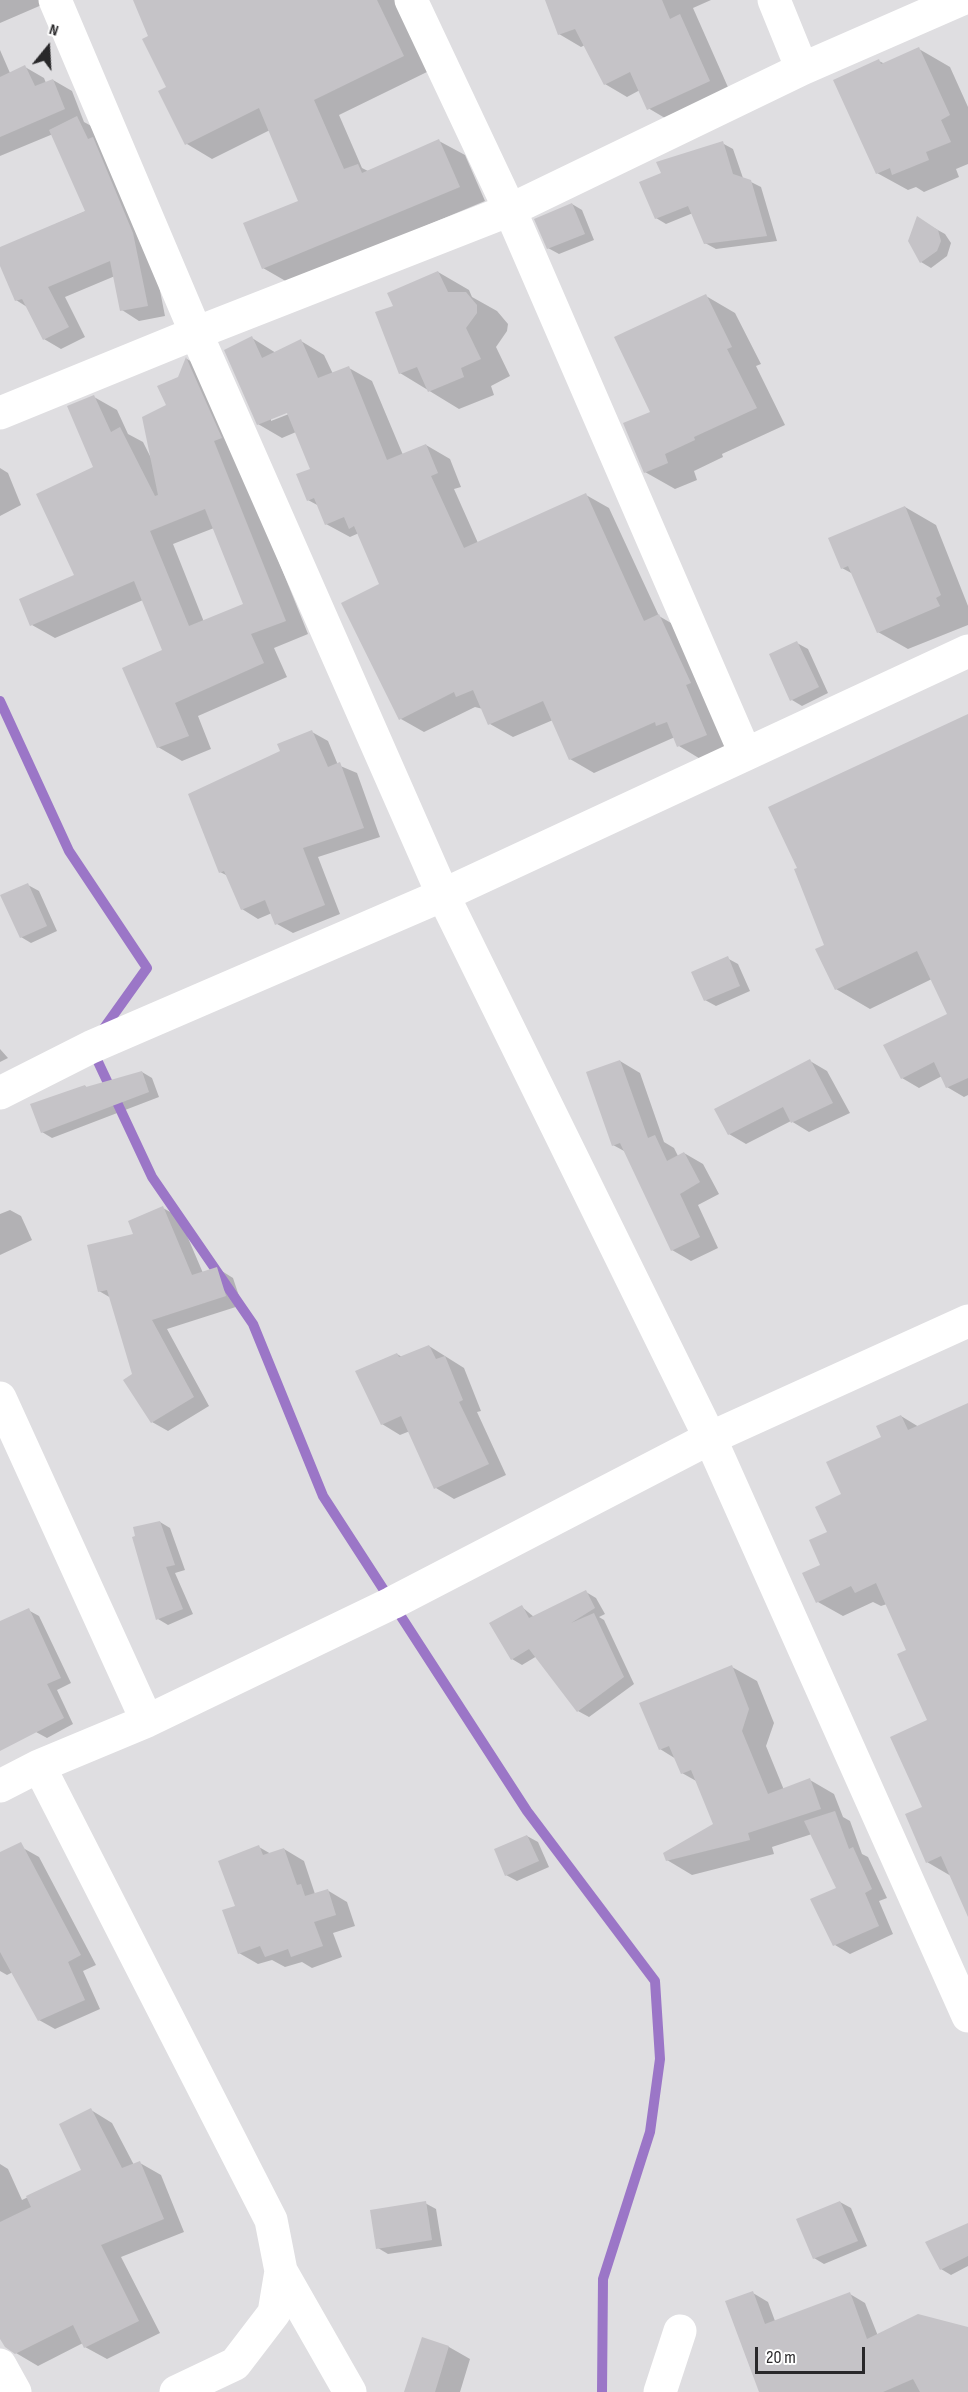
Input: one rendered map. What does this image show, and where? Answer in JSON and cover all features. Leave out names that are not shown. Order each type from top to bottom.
[{"type":"street","points":[[56,0],[196,333],[443,895],[710,1438],[968,2016]]},
{"type":"street","points":[[411,0],[510,210],[745,753]]},
{"type":"street","points":[[774,0],[802,69]]},
{"type":"street","points":[[0,413],[196,333],[510,210],[802,69],[960,0]]},
{"type":"street","points":[[0,1093],[91,1047],[443,895],[968,651]]},
{"type":"street","points":[[0,1786],[39,1766],[147,1721],[392,1603],[710,1438],[968,1321]]},
{"type":"street","points":[[0,1398],[147,1721]]},
{"type":"street","points":[[39,1766],[271,2220],[281,2271],[350,2392]]},
{"type":"street","points":[[176,2392],[235,2364],[274,2313],[281,2271]]},
{"type":"street","points":[[660,2392],[680,2331]]},
{"type":"street","points":[[0,2365],[15,2392]]},
{"type":"building","points":[[133,0],[377,0],[404,56],[314,100],[344,169],[358,164],[362,173],[439,139],[460,187],[262,269],[243,223],[298,201],[259,108],[185,145],[158,91],[166,87],[142,39],[148,36]]},
{"type":"building","points":[[545,0],[662,0],[670,19],[680,14],[710,81],[647,110],[630,72],[604,85],[575,29],[558,35]]},
{"type":"building","points":[[919,47],[950,115],[941,120],[951,142],[926,152],[929,160],[892,175],[890,168],[876,174],[833,80],[879,59],[881,64]]},
{"type":"building","points":[[25,65],[35,86],[53,79],[65,109],[0,137],[0,77]]},
{"type":"building","points":[[77,116],[88,139],[93,137],[133,233],[148,306],[120,311],[110,261],[48,287],[69,327],[43,340],[22,299],[15,301],[0,266],[0,247],[85,211],[49,130]]},
{"type":"building","points":[[723,141],[733,174],[751,180],[767,236],[704,244],[688,206],[655,219],[639,182],[661,173],[656,162]]},
{"type":"building","points":[[572,203],[585,234],[547,249],[534,219]]},
{"type":"building","points":[[917,216],[938,230],[941,241],[937,251],[920,263],[908,241]]},
{"type":"building","points":[[438,271],[448,292],[466,292],[477,305],[477,313],[466,328],[481,359],[461,368],[464,377],[428,392],[417,367],[399,374],[375,312],[393,306],[387,293]]},
{"type":"building","points":[[706,294],[732,347],[727,349],[757,408],[694,437],[695,440],[665,454],[668,463],[644,473],[623,423],[650,412],[614,337]]},
{"type":"building","points":[[252,336],[262,358],[301,339],[318,378],[349,366],[387,460],[426,444],[438,473],[431,476],[464,548],[586,493],[644,621],[659,614],[691,683],[686,685],[707,735],[677,747],[667,722],[656,726],[655,722],[569,760],[543,701],[488,725],[473,690],[456,697],[454,692],[399,720],[341,603],[379,584],[354,526],[349,529],[344,517],[325,525],[314,498],[307,501],[296,474],[310,469],[287,413],[257,425],[224,350]]},
{"type":"building","points":[[186,357],[222,438],[214,441],[286,621],[251,634],[264,663],[175,703],[189,736],[157,748],[122,668],[162,650],[134,581],[30,626],[19,599],[74,575],[36,494],[93,467],[67,406],[94,395],[111,432],[120,427],[155,496],[158,495],[142,417],[166,405],[157,386],[178,377]],"holes":[[[205,509],[243,604],[189,626],[150,531]]]},
{"type":"building","points":[[905,506],[941,595],[936,598],[940,606],[877,633],[848,566],[841,569],[828,538]]},
{"type":"building","points":[[797,641],[819,687],[790,701],[769,654]]},
{"type":"building","points":[[968,714],[968,1078],[946,1088],[934,1062],[901,1079],[883,1045],[947,1014],[917,951],[835,990],[815,949],[824,945],[794,869],[797,868],[768,807]]},
{"type":"building","points":[[312,730],[328,767],[340,762],[364,828],[303,848],[325,905],[275,925],[265,900],[241,910],[224,871],[219,873],[188,794],[280,751],[277,744]]},
{"type":"building","points":[[28,883],[47,926],[20,938],[0,895]]},
{"type":"building","points":[[728,956],[740,986],[704,1001],[691,972]]},
{"type":"building","points":[[810,1059],[833,1103],[791,1123],[783,1107],[728,1135],[714,1109]]},
{"type":"building","points":[[620,1060],[648,1138],[655,1135],[667,1161],[684,1152],[700,1182],[680,1194],[700,1237],[671,1251],[620,1143],[612,1146],[586,1072]]},
{"type":"building","points":[[142,1071],[149,1092],[41,1133],[30,1104],[85,1085],[86,1087]]},
{"type":"building","points":[[163,1206],[192,1275],[217,1267],[226,1296],[152,1320],[194,1397],[151,1423],[123,1380],[132,1374],[107,1290],[98,1292],[87,1245],[133,1234],[128,1221]]},
{"type":"building","points":[[429,1345],[436,1359],[445,1356],[463,1400],[459,1402],[489,1464],[434,1489],[401,1416],[381,1425],[355,1371],[397,1353],[399,1357]]},
{"type":"building","points":[[968,1403],[968,1917],[941,1856],[926,1863],[905,1814],[922,1807],[890,1737],[927,1720],[897,1654],[906,1650],[876,1583],[855,1593],[851,1586],[816,1603],[802,1573],[820,1565],[809,1540],[827,1532],[815,1507],[841,1494],[826,1462],[881,1437],[876,1426],[901,1415],[908,1430]]},
{"type":"building","points":[[160,1521],[175,1565],[166,1567],[183,1609],[156,1620],[132,1537],[135,1536],[133,1527]]},
{"type":"building","points":[[586,1590],[595,1608],[571,1623],[594,1613],[624,1677],[577,1712],[529,1649],[511,1660],[489,1623],[522,1605],[529,1618]]},
{"type":"building","points":[[29,1608],[61,1678],[47,1684],[64,1718],[0,1751],[0,1621]]},
{"type":"building","points":[[732,1665],[749,1709],[742,1731],[768,1794],[810,1778],[821,1809],[748,1833],[750,1840],[666,1861],[663,1853],[713,1824],[691,1770],[681,1774],[669,1746],[659,1750],[639,1703]]},
{"type":"building","points":[[835,1811],[849,1849],[853,1847],[872,1889],[865,1893],[879,1926],[833,1946],[810,1899],[836,1888],[804,1821]]},
{"type":"building","points":[[527,1835],[539,1861],[505,1876],[494,1849]]},
{"type":"building","points":[[21,1842],[81,1955],[68,1962],[85,2000],[38,2021],[0,1952],[0,1852]]},
{"type":"building","points":[[259,1845],[263,1855],[284,1848],[297,1885],[301,1884],[305,1896],[328,1889],[336,1915],[314,1922],[323,1946],[291,1957],[288,1949],[265,1957],[260,1946],[238,1954],[222,1910],[235,1906],[218,1861]]},
{"type":"building","points":[[91,2108],[122,2168],[140,2161],[164,2219],[101,2245],[139,2321],[84,2348],[73,2325],[15,2354],[5,2347],[0,2339],[0,2222],[31,2207],[26,2196],[81,2170],[59,2124]]},
{"type":"building","points":[[426,2201],[432,2240],[376,2249],[370,2210]]},
{"type":"building","points":[[840,2201],[858,2241],[813,2259],[796,2219]]},
{"type":"building","points":[[968,2223],[968,2256],[940,2270],[925,2242]]},
{"type":"building","points":[[753,2291],[765,2324],[850,2292],[867,2339],[918,2314],[968,2327],[968,2392],[920,2392],[913,2379],[883,2392],[759,2392],[725,2301]]},
{"type":"building","points":[[422,2337],[449,2346],[435,2392],[404,2392]]},
{"type":"waterway","points":[[0,701],[69,851],[147,968],[102,1031]]},
{"type":"waterway","points":[[92,1049],[152,1177],[253,1324],[323,1496],[527,1811],[655,1981],[660,2059],[650,2132],[603,2279],[602,2392]]}]
